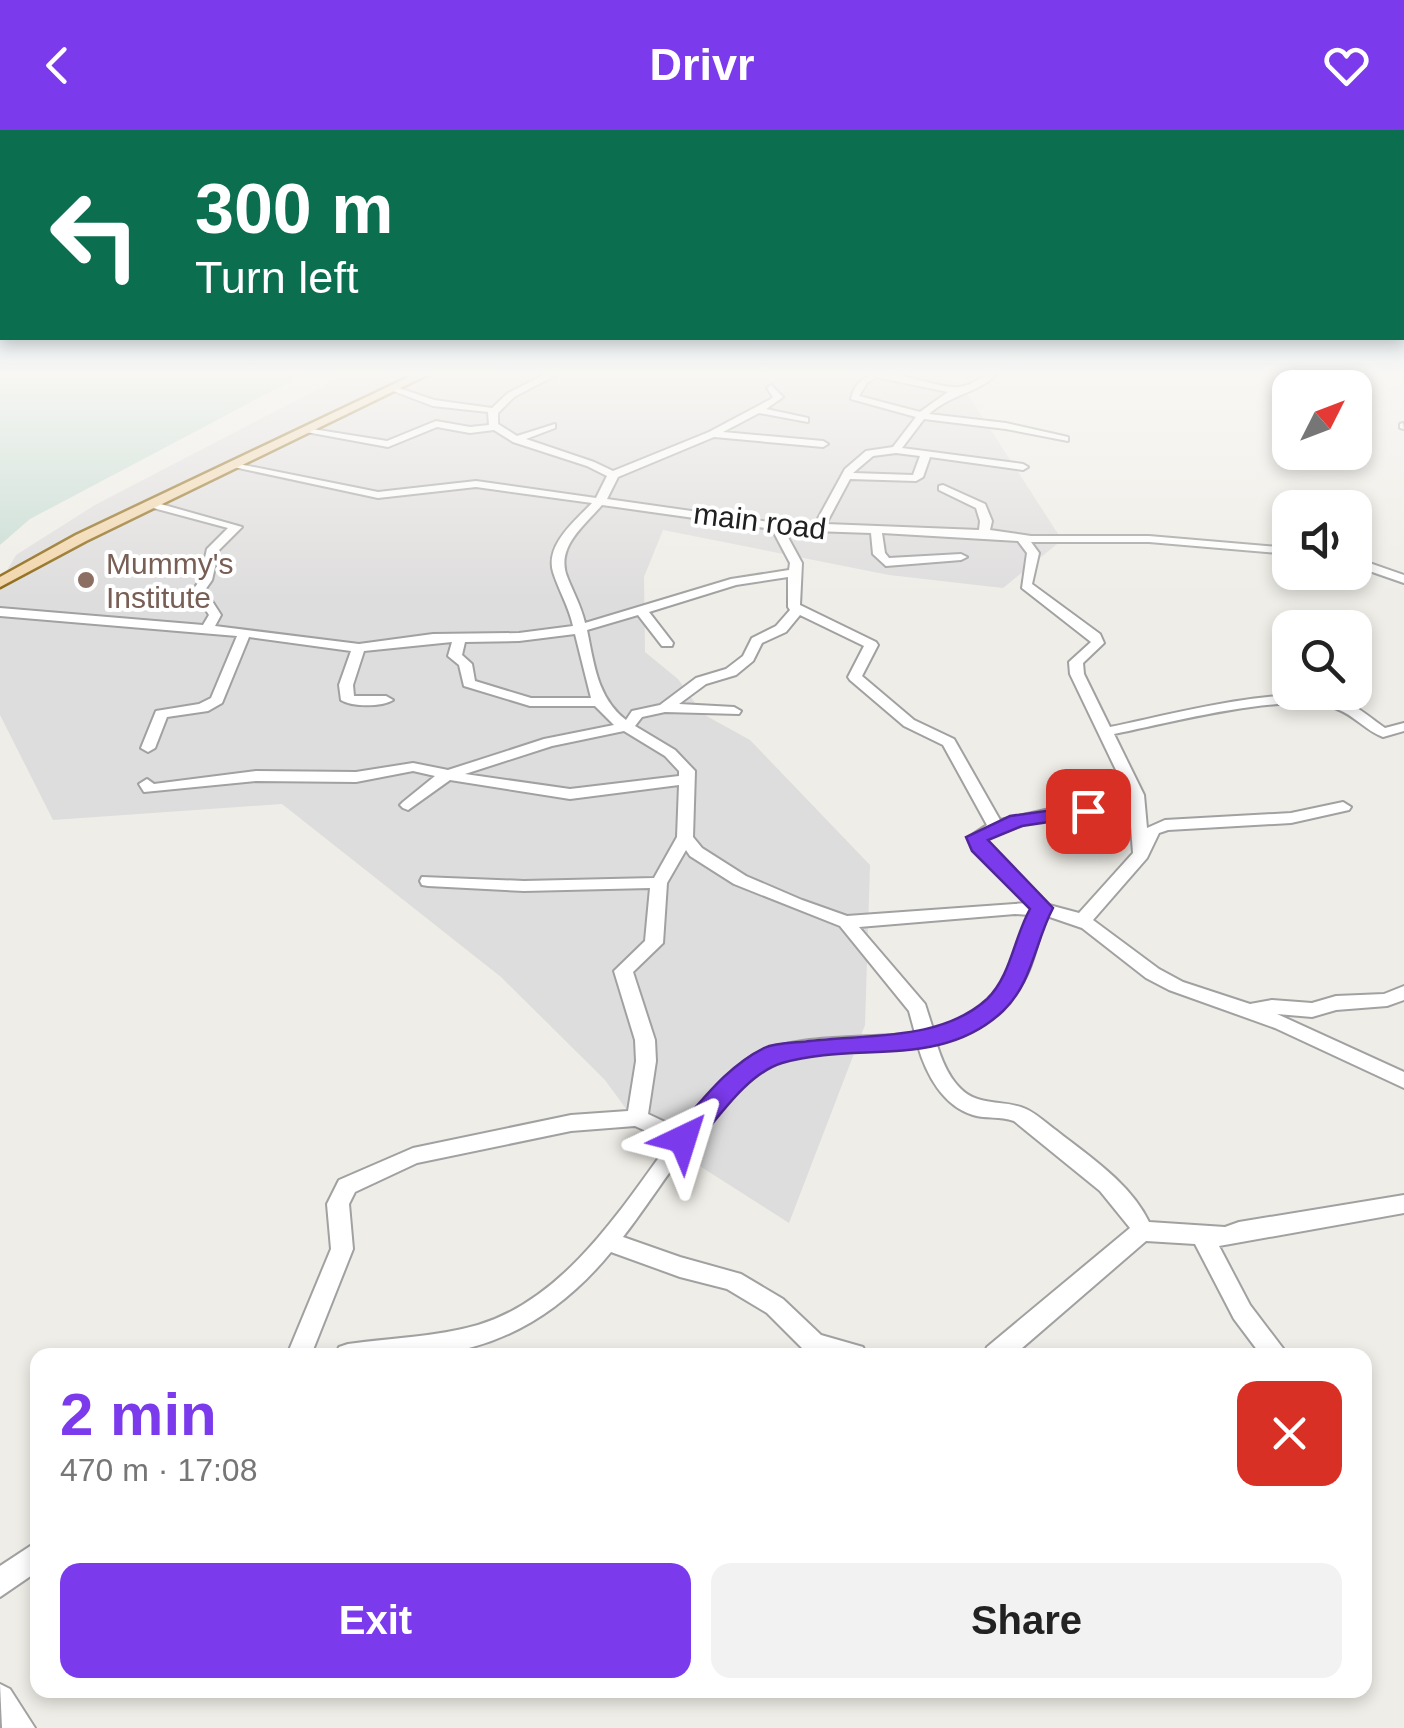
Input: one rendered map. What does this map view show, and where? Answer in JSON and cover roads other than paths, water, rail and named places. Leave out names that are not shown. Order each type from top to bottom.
[{"type":"main road","points":[[0,583],[150,504],[270,449]]},
{"type":"street","points":[[545,449],[584,460],[613,476]]},
{"type":"street","points":[[637,1118],[646,1061],[644,1040],[622,975],[631,961],[654,943],[658,883],[685,837],[687,771],[673,754],[599,702],[581,628],[557,561],[613,476],[678,449]]},
{"type":"street","points":[[819,528],[847,476],[870,453],[896,450],[1023,468]]},
{"type":"street","points":[[847,476],[912,479],[918,477],[925,456]]},
{"type":"street","name":"main road","points":[[234,466],[378,495],[476,484],[776,526],[984,533],[1023,539],[1149,539],[1272,549]]},
{"type":"street","points":[[943,488],[981,506],[986,521],[984,533]]},
{"type":"street","points":[[150,504],[236,528],[214,549],[206,580],[199,590],[215,616],[207,630]]},
{"type":"street","points":[[776,526],[796,562],[792,597],[797,610],[871,645],[855,677],[910,723],[949,742],[996,827]]},
{"type":"street","points":[[876,531],[878,554],[886,562],[960,557]]},
{"type":"street","points":[[1023,539],[1032,553],[1026,585],[1084,626],[1098,643],[1079,659],[1077,674],[1132,784],[1143,846]]},
{"type":"street","points":[[1372,568],[1404,579]]},
{"type":"street","points":[[0,612],[244,632],[359,648],[459,637],[519,637],[581,628],[736,582],[794,573]]},
{"type":"street","points":[[642,610],[667,643]]},
{"type":"street","points":[[665,708],[701,681],[731,672],[748,658],[757,642],[781,628],[797,610]]},
{"type":"street","points":[[148,748],[161,714],[203,708],[217,700],[244,632]]},
{"type":"street","points":[[459,637],[455,656],[465,664],[469,683],[530,702],[599,702]]},
{"type":"street","points":[[359,648],[346,685],[348,700],[386,700]]},
{"type":"street","points":[[1104,732],[1245,704],[1300,699],[1341,706],[1383,733],[1404,727]]},
{"type":"street","points":[[408,805],[451,774],[549,742],[628,726],[637,714],[665,708],[734,711]]},
{"type":"street","points":[[147,784],[149,789],[165,789],[256,776],[356,777],[413,766],[570,794],[688,779]]},
{"type":"street","points":[[1042,908],[977,841],[979,834],[996,827],[1110,807],[1138,809]]},
{"type":"street","points":[[1084,919],[1136,864],[1154,830],[1165,825],[1291,818],[1343,807]]},
{"type":"street","points":[[685,837],[696,852],[740,880],[846,922],[1042,908],[1084,919],[1160,977],[1250,1011],[1404,1081]]},
{"type":"street","points":[[428,881],[524,886],[658,883]]},
{"type":"street","points":[[395,1348],[476,1336],[508,1324],[560,1291],[607,1241],[683,1139],[740,1076],[774,1054],[876,1042],[928,1041],[973,1021],[995,1005],[1012,984],[1029,932],[1042,908]]},
{"type":"street","points":[[846,922],[881,968],[911,998],[933,1065],[953,1094],[976,1108],[1003,1109],[1021,1115],[1115,1194],[1137,1219],[1142,1232]]},
{"type":"street","points":[[1250,1011],[1272,1007],[1312,1010],[1336,1003],[1387,1000],[1404,986]]},
{"type":"street","points":[[302,1348],[342,1249],[338,1204],[348,1186],[413,1156],[571,1124],[637,1118],[683,1139]]},
{"type":"street","points":[[1004,1348],[1142,1232],[1227,1237],[1239,1231],[1404,1204]]},
{"type":"street","points":[[1203,1238],[1242,1312],[1270,1348]]},
{"type":"street","points":[[607,1241],[680,1268],[734,1281],[775,1306],[814,1344],[829,1348]]},
{"type":"street","points":[[0,1583],[30,1560]]},
{"type":"street","points":[[0,1699],[20,1728]]},
{"type":"place","name":"Mummy's Institute","points":[[86,580]]}]
